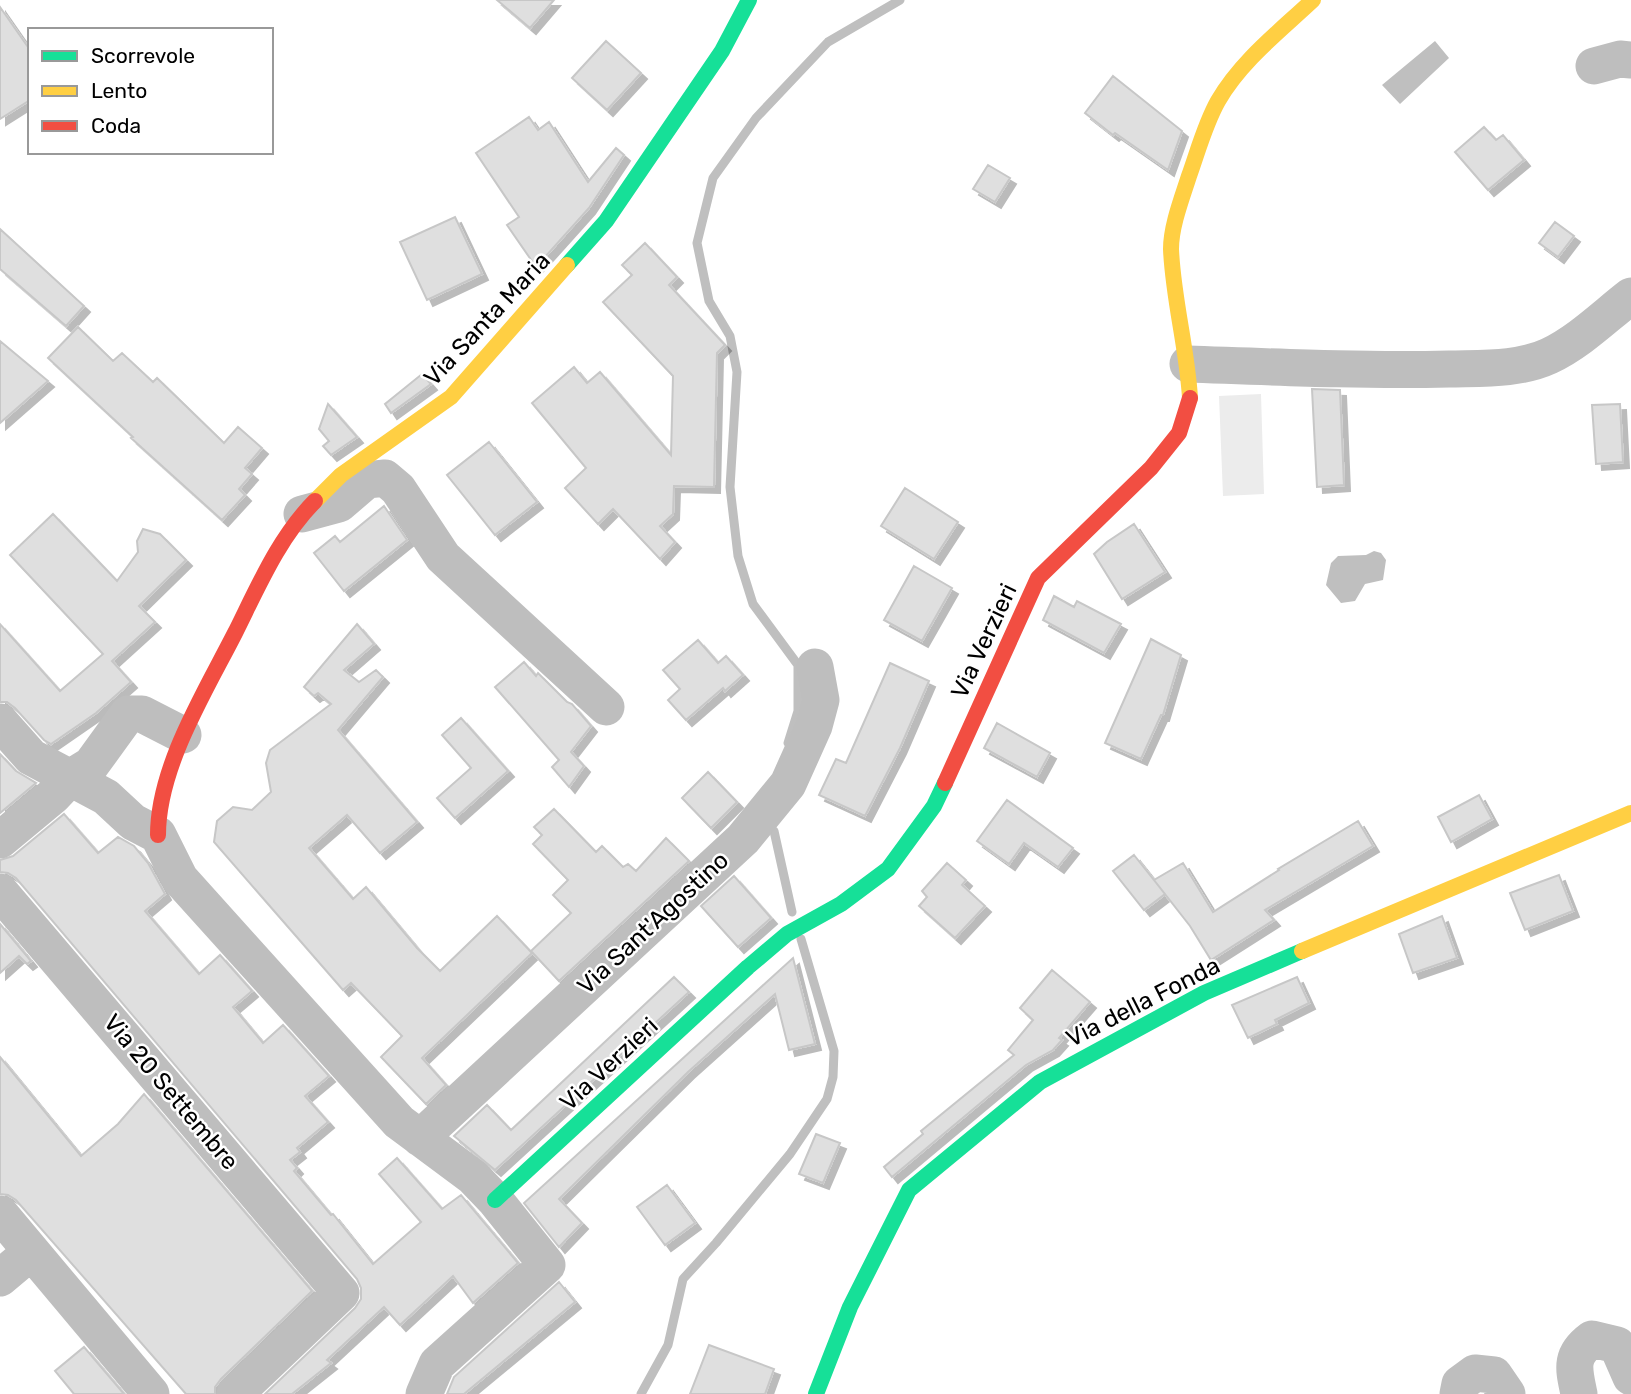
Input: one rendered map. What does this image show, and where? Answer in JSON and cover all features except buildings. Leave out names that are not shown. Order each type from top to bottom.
[{"type":"street","name":"Via Santa Maria","points":[[158,835],[158,810],[183,735],[278,549],[302,514],[341,475],[451,397],[606,221],[722,51],[750,0]]},
{"type":"street","name":"Via Verzieri","points":[[495,1200],[787,934],[841,904],[888,869],[934,806],[1038,578],[1151,468],[1179,433],[1190,399],[1188,364],[1174,286],[1171,245],[1181,200],[1209,120],[1219,100],[1246,63],[1313,0]]},
{"type":"street","points":[[1594,66],[1620,59],[1631,60]]},
{"type":"street","points":[[1188,364],[1408,370],[1525,364],[1550,355],[1584,334],[1631,296]]},
{"type":"street","points":[[302,514],[340,504],[367,480],[385,478],[398,489],[443,557],[606,707]]},
{"type":"street","name":"Via Sant'Agostino","points":[[420,1138],[743,839],[788,784],[814,726],[821,700],[815,667]]},
{"type":"street","points":[[0,840],[53,796],[70,778],[91,765],[128,714],[142,714],[183,735]]},
{"type":"street","points":[[0,722],[31,757],[106,797],[133,822],[158,835],[180,879],[399,1122],[473,1177],[547,1265],[437,1364],[424,1394]]},
{"type":"street","name":"Via della Fonda","points":[[816,1394],[850,1307],[909,1190],[1040,1082],[1204,993],[1631,813]]},
{"type":"street","name":"Via 20 Settembre","points":[[0,892],[341,1293],[235,1394]]},
{"type":"street","points":[[0,1214],[151,1394]]},
{"type":"street","points":[[0,1278],[31,1252]]},
{"type":"street","points":[[1579,1394],[1574,1365],[1580,1348],[1592,1339],[1617,1345],[1631,1377]]},
{"type":"street","points":[[1458,1394],[1460,1384],[1475,1373],[1494,1375],[1507,1394]]},
{"type":"shaded area","points":[[1435,41],[1449,58],[1400,104],[1382,85]]},
{"type":"shaded area","points":[[1261,394],[1264,494],[1223,496],[1219,396]]},
{"type":"shaded area","points":[[1374,551],[1381,553],[1386,560],[1383,580],[1365,584],[1355,601],[1341,603],[1326,585],[1331,563],[1338,556],[1366,555]]},
{"type":"waterway","points":[[788,743],[798,711],[798,665],[753,604],[738,556],[730,487],[737,372],[730,336],[709,301],[697,243],[713,178],[756,118],[828,42],[900,0]]},
{"type":"waterway","points":[[774,831],[792,912]]},
{"type":"waterway","points":[[641,1394],[668,1345],[683,1279],[790,1154],[827,1099],[833,1077],[834,1051],[801,939]]},
{"type":"traffic: fast","points":[[567,265],[606,221],[722,51],[749,0]]},
{"type":"traffic: fast","points":[[495,1200],[787,934],[841,904],[888,869],[934,806],[945,783]]},
{"type":"traffic: fast","points":[[816,1394],[850,1307],[909,1190],[1040,1082],[1204,993],[1302,951]]},
{"type":"traffic: slow","points":[[1190,398],[1171,249],[1180,203],[1209,119],[1227,86],[1262,47],[1313,0]]},
{"type":"traffic: slow","points":[[315,501],[341,475],[451,397],[567,265]]},
{"type":"traffic: slow","points":[[1302,951],[1631,813]]},
{"type":"traffic: jam","points":[[945,783],[1038,578],[1151,468],[1179,433],[1190,398]]},
{"type":"traffic: jam","points":[[158,835],[166,783],[174,757],[197,705],[270,563],[291,530],[315,501]]}]
